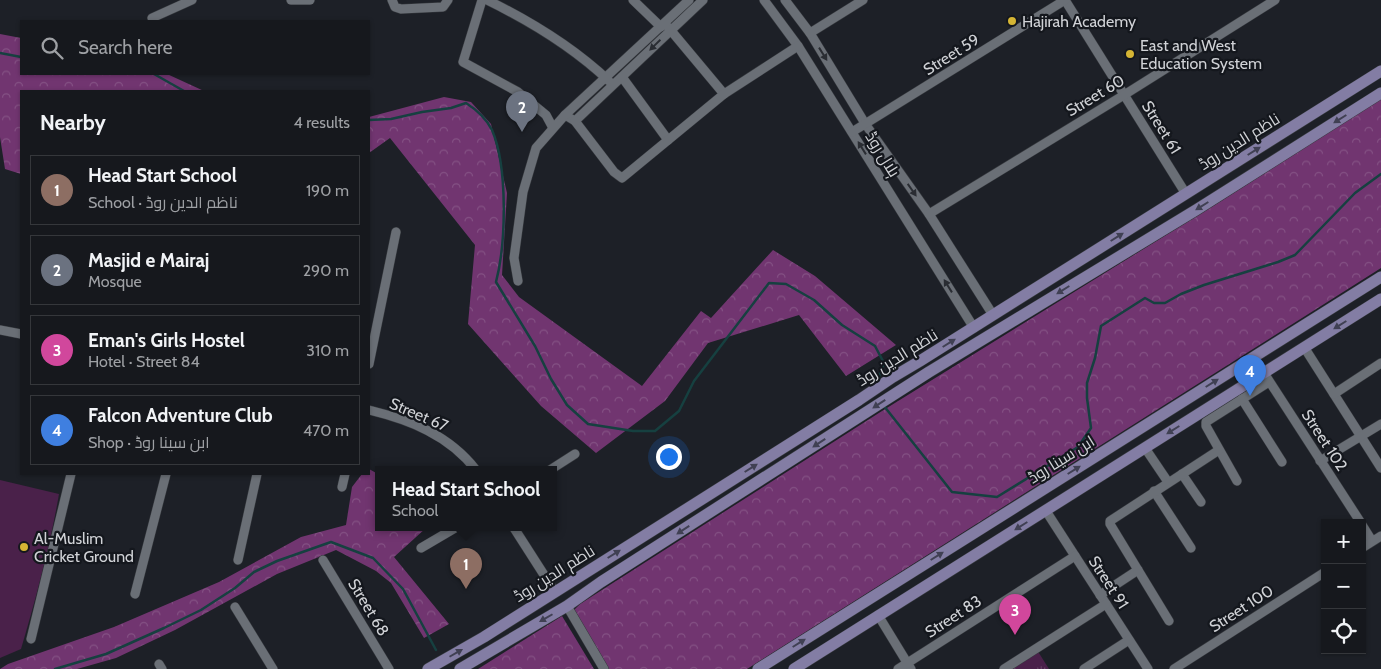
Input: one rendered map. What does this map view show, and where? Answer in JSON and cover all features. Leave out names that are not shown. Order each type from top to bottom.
[{"type":"main road","name":"ناظم الدین روڈ","points":[[430,669],[1381,71]]},
{"type":"main road","name":"ناظم الدین روڈ","points":[[460,669],[567,606],[601,582],[929,372],[1205,204],[1381,93]]},
{"type":"main road","points":[[1098,249],[1107,263]]},
{"type":"main road","name":"ابن سینا روڈ","points":[[758,669],[1381,277]]},
{"type":"main road","points":[[794,669],[1145,448],[1266,377],[1304,347],[1381,299]]},
{"type":"main road","points":[[920,362],[929,372]]},
{"type":"main road","points":[[1039,492],[1048,509]]},
{"type":"main road","points":[[592,568],[601,582]]},
{"type":"street","points":[[152,18],[192,0]]},
{"type":"street","points":[[291,0],[310,0]]},
{"type":"street","points":[[392,0],[395,7],[401,9],[438,8],[443,7],[448,0]]},
{"type":"street","points":[[482,0],[463,62],[518,92],[546,115],[552,128]]},
{"type":"street","points":[[488,0],[527,20],[568,46],[613,85]]},
{"type":"street","points":[[633,0],[666,27],[724,94]]},
{"type":"street","points":[[575,121],[622,77],[689,0]]},
{"type":"street","points":[[518,281],[514,258],[523,192],[536,148],[552,128],[606,78],[666,27],[703,0]]},
{"type":"street","name":"ہلال روڈ","points":[[764,0],[798,46],[974,328]]},
{"type":"street","name":"ہلال روڈ","points":[[785,0],[810,33],[866,125],[929,214],[993,315]]},
{"type":"street","points":[[810,33],[863,0]]},
{"type":"street","name":"Street 61","points":[[1065,0],[1186,194]]},
{"type":"street","name":"Street 59","points":[[852,132],[1065,0]]},
{"type":"street","name":"Street 60","points":[[929,214],[1275,0]]},
{"type":"street","points":[[566,115],[575,121],[614,172],[622,178],[724,94],[798,46]]},
{"type":"street","points":[[622,77],[668,140]]},
{"type":"street","points":[[370,359],[396,232]]},
{"type":"street","points":[[0,331],[20,334]]},
{"type":"street","points":[[1304,347],[1381,468]]},
{"type":"street","points":[[1334,394],[1381,364]]},
{"type":"street","points":[[1237,481],[1206,426],[1206,422],[1242,399],[1266,377]]},
{"type":"street","name":"Street 102","points":[[1266,377],[1358,519]]},
{"type":"street","points":[[1242,399],[1282,462]]},
{"type":"street","name":"Street 67","points":[[370,410],[394,416],[440,436],[459,451],[472,466]]},
{"type":"street","points":[[1320,460],[1381,424]]},
{"type":"street","points":[[1145,448],[1168,482]]},
{"type":"street","points":[[1169,621],[1110,524],[1110,521],[1220,450]]},
{"type":"street","points":[[556,466],[576,454]]},
{"type":"street","points":[[1182,474],[1201,502]]},
{"type":"street","points":[[31,639],[72,475]]},
{"type":"street","points":[[135,594],[166,475]]},
{"type":"street","points":[[238,560],[257,475]]},
{"type":"street","points":[[342,486],[345,475]]},
{"type":"street","points":[[1154,491],[1191,548]]},
{"type":"street","name":"Street 91","points":[[1048,509],[1075,556],[1148,669]]},
{"type":"street","points":[[421,548],[450,531]]},
{"type":"street","points":[[516,531],[555,592]]},
{"type":"street","name":"Street 102","points":[[1366,532],[1372,541]]},
{"type":"street","points":[[1366,545],[1381,536]]},
{"type":"street","name":"Street 83","points":[[898,669],[909,666],[1075,556]]},
{"type":"street","name":"Street 68","points":[[323,560],[388,669]]},
{"type":"street","points":[[1100,595],[1138,570]]},
{"type":"street","name":"Street 100","points":[[1174,669],[1321,575]]},
{"type":"street","points":[[1004,669],[1106,604]]},
{"type":"street","points":[[567,606],[604,669]]},
{"type":"street","points":[[235,607],[273,669]]},
{"type":"street","points":[[878,615],[909,666]]},
{"type":"street","points":[[1084,669],[1129,640]]},
{"type":"green space","points":[[0,34],[20,38],[20,75],[169,75],[202,90],[20,90],[20,174],[5,169],[0,137]]},
{"type":"green space","points":[[444,97],[471,102],[491,124],[507,193],[502,275],[519,297],[642,386],[701,311],[711,318],[773,250],[815,276],[896,345],[846,376],[799,315],[708,343],[665,401],[596,453],[541,406],[468,324],[475,245],[390,138],[370,152],[370,117]]},
{"type":"green space","points":[[1381,99],[1381,268],[747,669],[609,669],[575,615],[575,609],[580,604],[882,411],[1221,201]]},
{"type":"green space","points":[[370,470],[375,472],[375,531],[423,531],[394,557],[449,624],[424,638],[391,583],[376,571],[336,550],[277,574],[175,630],[116,658],[77,669],[0,669],[8,664],[114,627],[219,582],[301,537],[346,525],[352,487],[361,475],[370,475]]},
{"type":"green space","name":"Al-Muslim Cricket Ground","points":[[0,480],[59,494],[42,572],[21,649],[0,658]]},
{"type":"green space","points":[[562,616],[594,669],[478,669]]},
{"type":"green space","points":[[1037,650],[1049,669],[1007,669]]},
{"type":"waterway","points":[[0,53],[20,57]]},
{"type":"waterway","points":[[156,75],[182,90]]},
{"type":"waterway","points":[[370,120],[391,119],[451,108],[466,103],[487,122],[492,130],[497,146],[503,184],[502,247],[496,282],[535,346],[551,379],[567,405],[588,424],[633,431],[655,431],[679,411],[694,381],[769,283],[786,284],[814,300],[842,325],[875,346],[884,363],[879,376],[879,382]]},
{"type":"waterway","points":[[884,406],[952,492],[997,497],[1078,447],[1091,428],[1087,383],[1095,358],[1101,326],[1145,298],[1154,303],[1165,303],[1204,285],[1295,255],[1355,193],[1381,174]]},
{"type":"waterway","points":[[55,669],[106,654],[164,628],[201,610],[235,588],[254,572],[277,561],[331,542],[373,558],[403,589],[436,650]]},
{"type":"place","name":"Hajirah Academy","points":[[1012,21]]},
{"type":"place","name":"East and West Education System","points":[[1130,54]]},
{"type":"place","name":"Masjid e Mairaj","points":[[522,132]]},
{"type":"place","name":"Falcon Adventure Club","points":[[1250,396]]},
{"type":"place","name":"Al-Muslim Cricket Ground","points":[[24,547]]},
{"type":"place","name":"Head Start School","points":[[466,589]]},
{"type":"place","name":"Eman's Girls Hostel","points":[[1015,635]]}]
